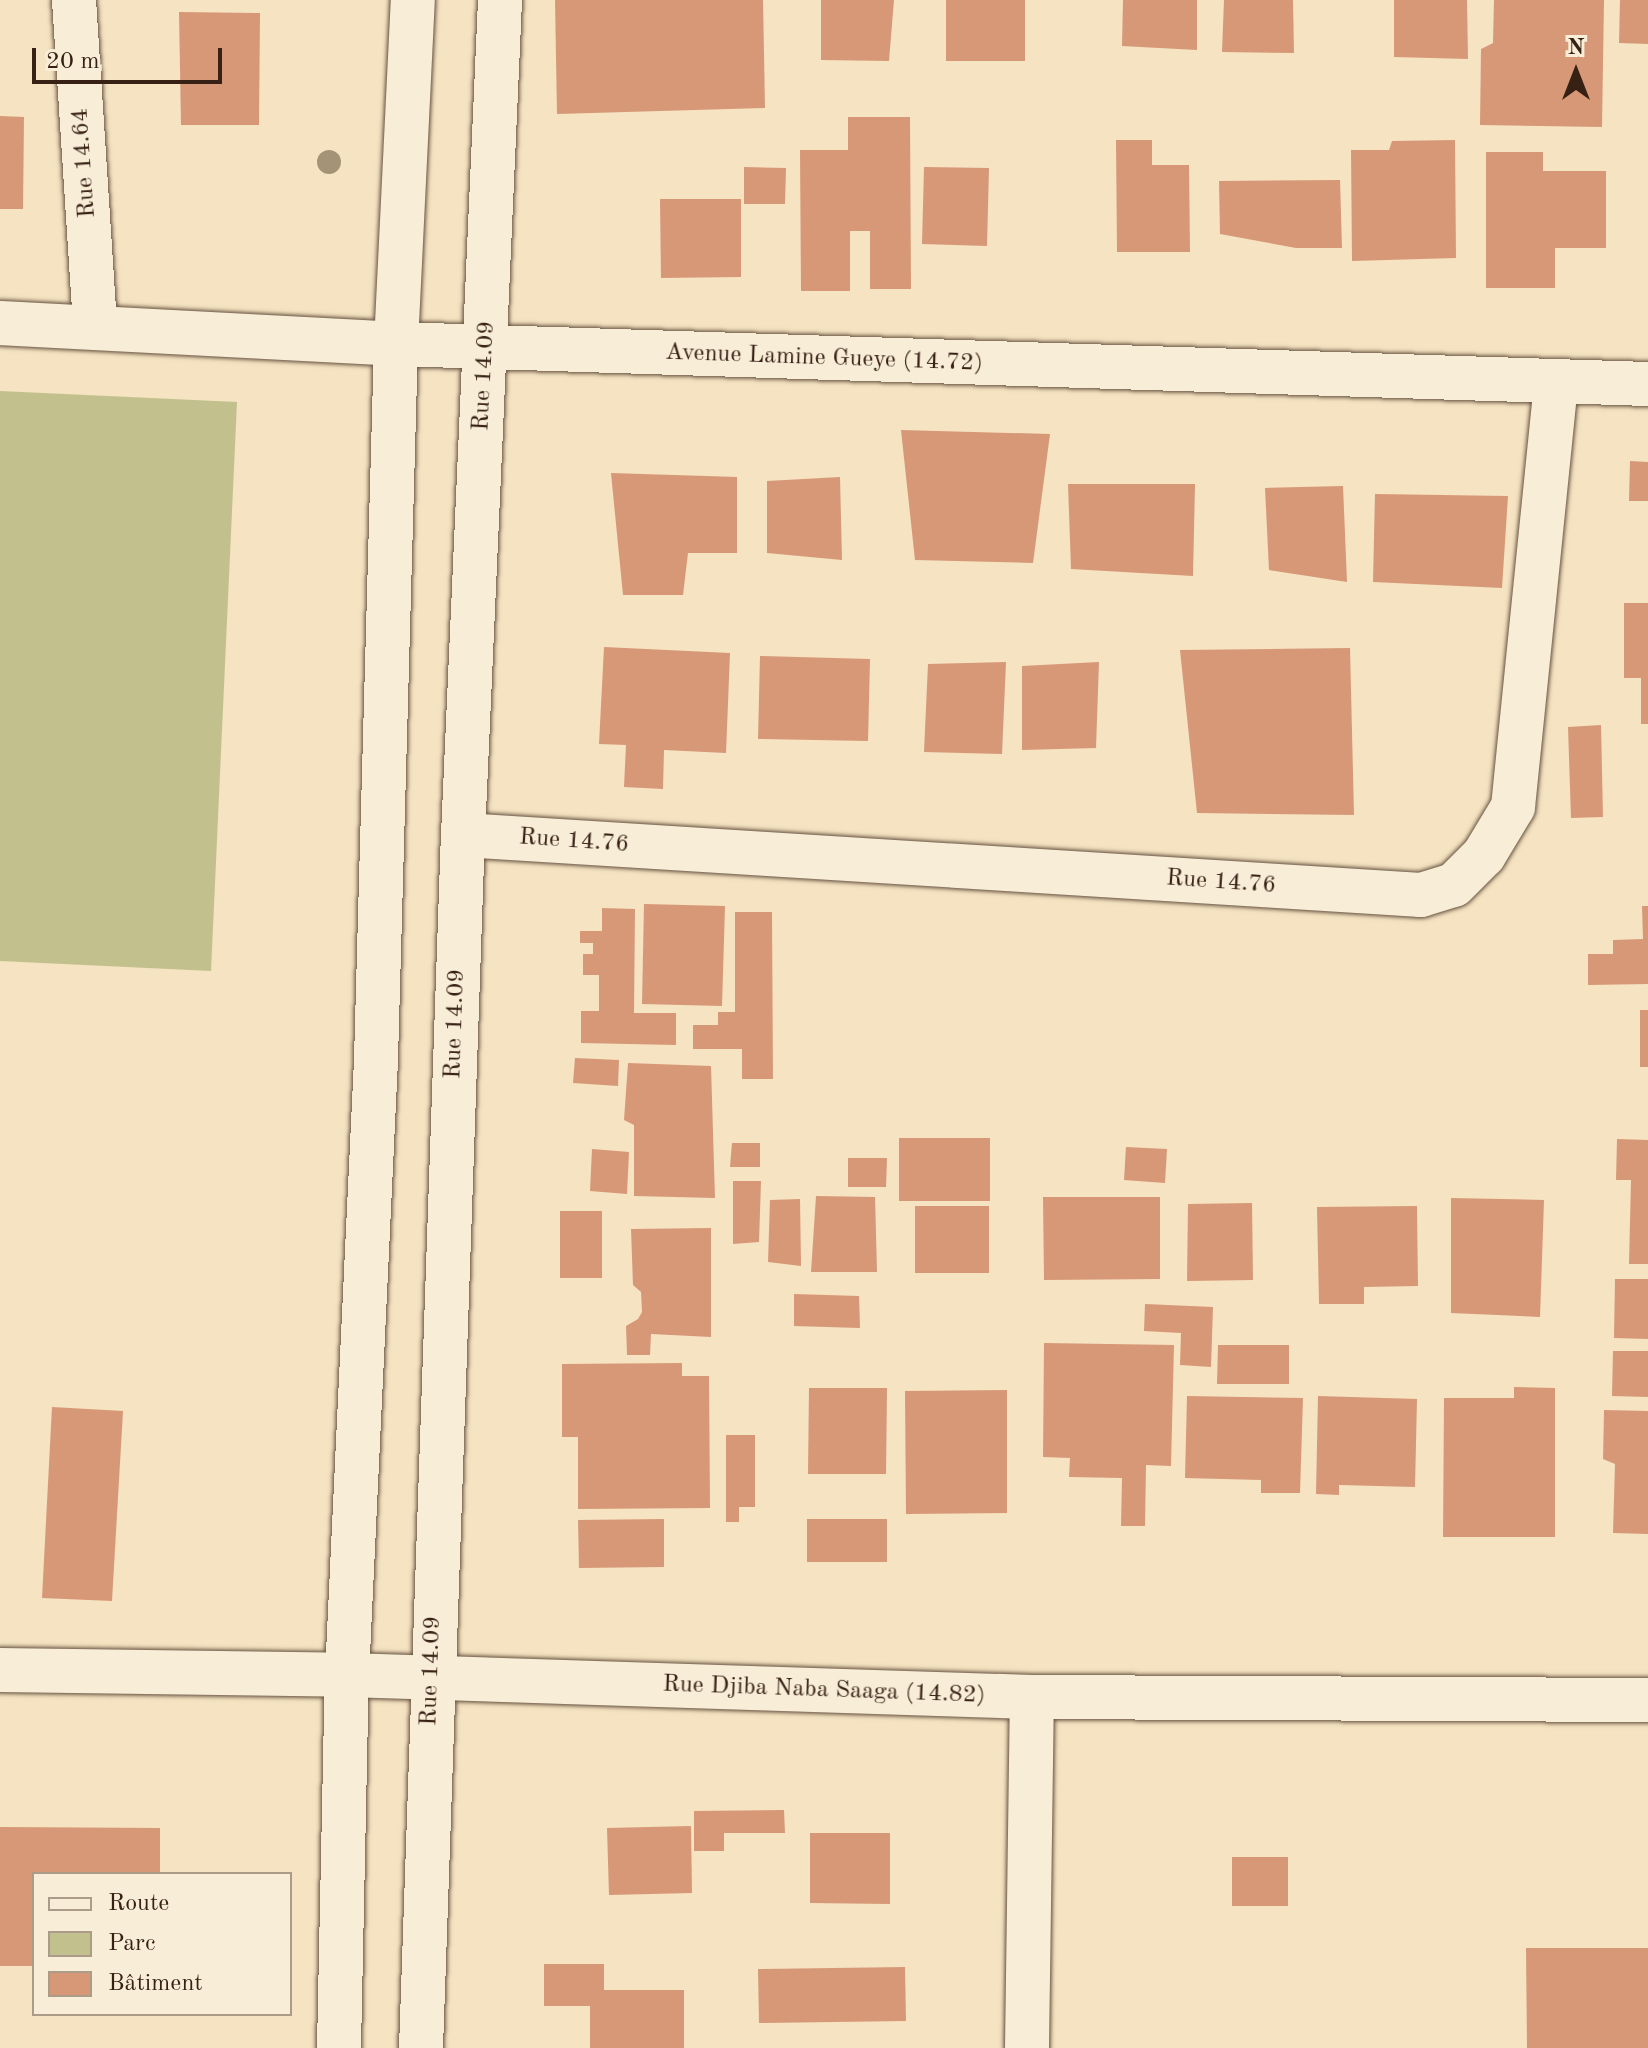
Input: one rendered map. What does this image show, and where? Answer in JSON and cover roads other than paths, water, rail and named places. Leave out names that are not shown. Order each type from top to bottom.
[{"type":"street","name":"Rue 14.64","points":[[74,0],[95,327]]},
{"type":"street","points":[[339,2048],[347,1675],[376,1059],[396,344],[413,0]]},
{"type":"street","name":"Rue 14.09","points":[[421,2048],[463,835],[500,0]]},
{"type":"street","name":"Avenue Lamine Gueye (14.72)","points":[[0,323],[486,348],[1648,384]]},
{"type":"street","name":"Rue 14.76","points":[[463,835],[1421,895],[1454,885],[1484,855],[1513,807],[1556,383]]},
{"type":"street","name":"Rue Djiba Naba Saaga (14.82)","points":[[0,1670],[347,1675],[1032,1697],[1648,1700]]},
{"type":"street","points":[[1027,2048],[1032,1697]]}]
